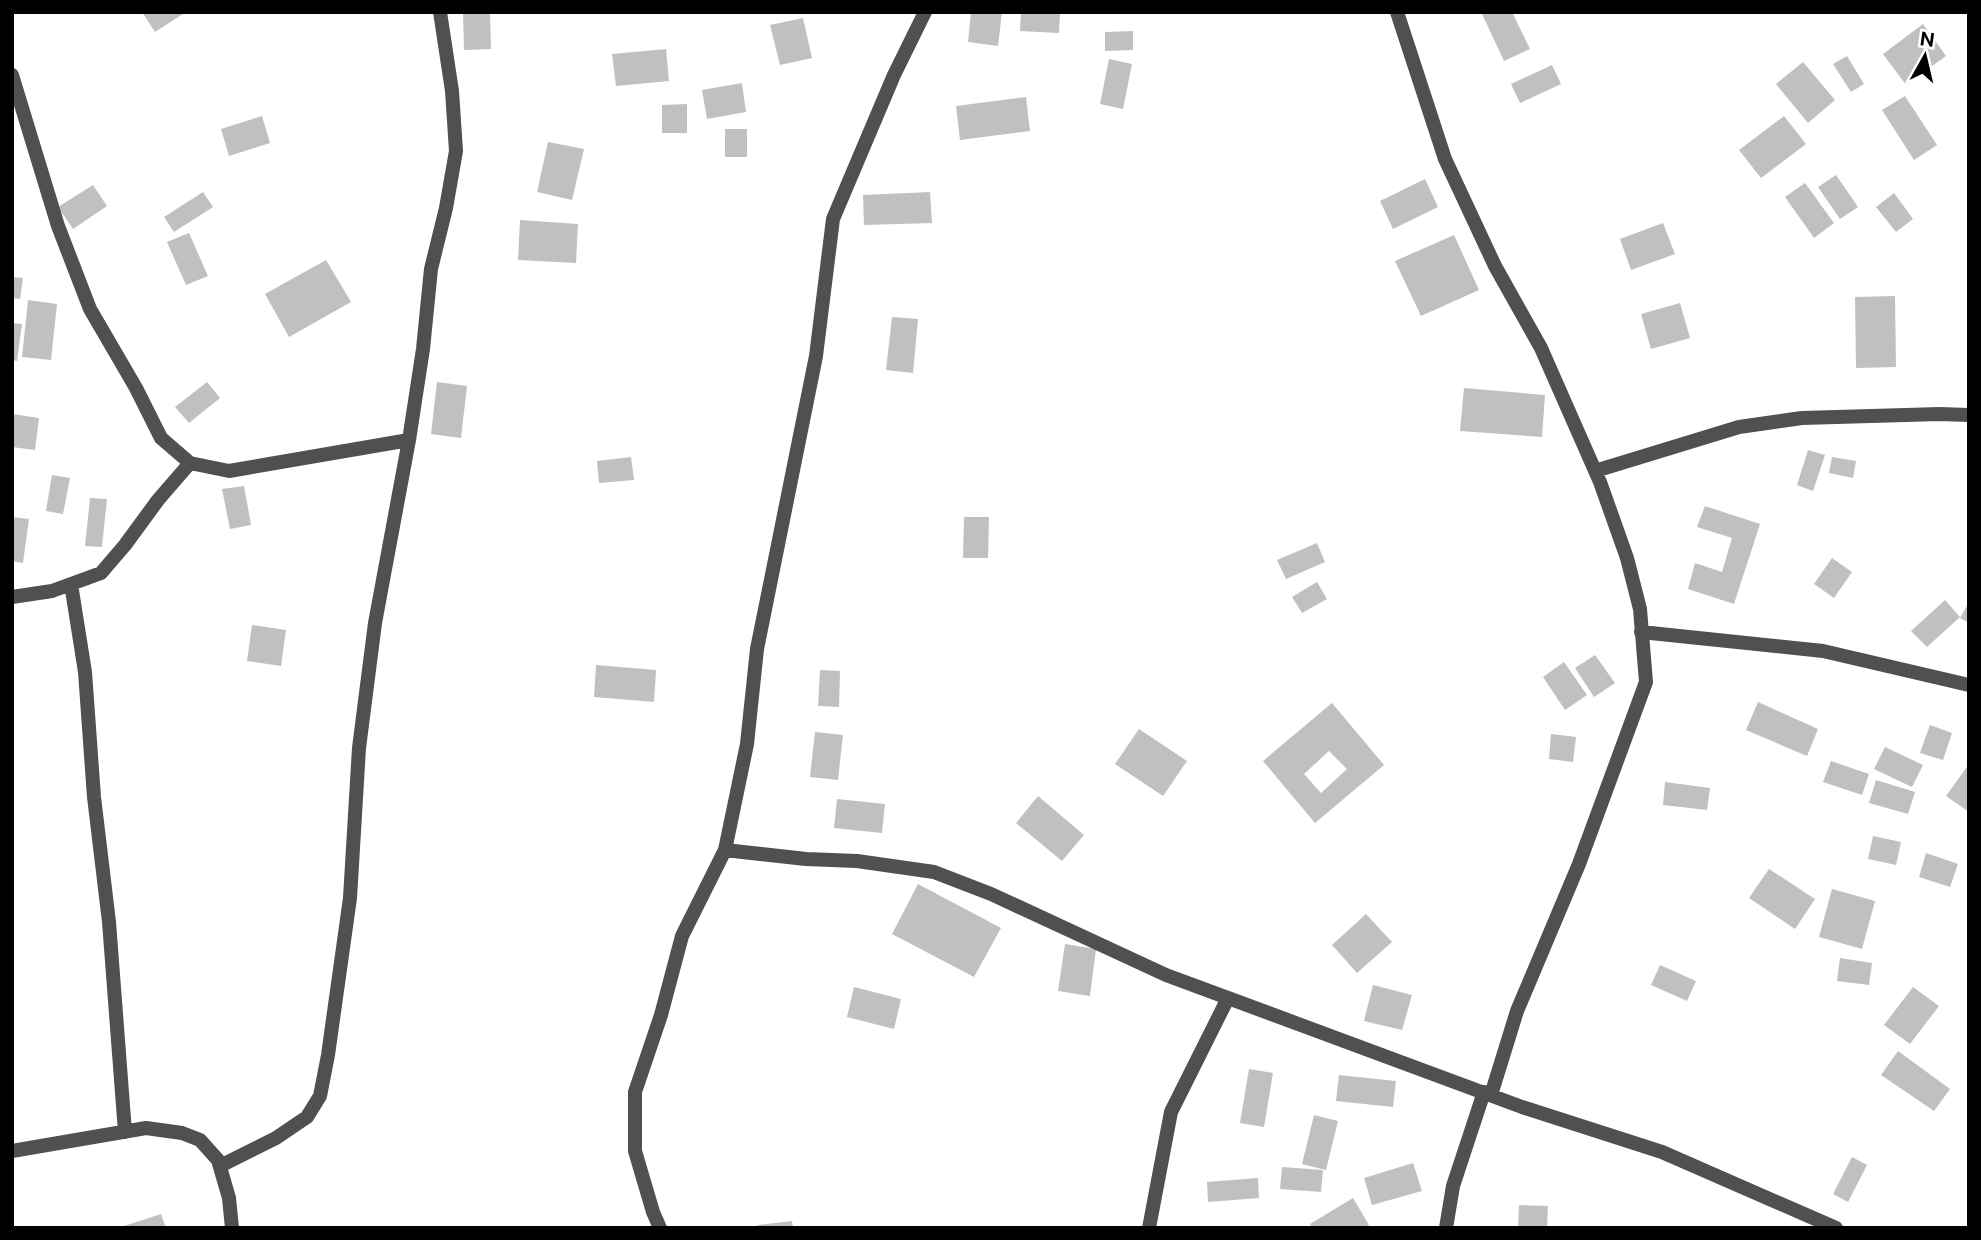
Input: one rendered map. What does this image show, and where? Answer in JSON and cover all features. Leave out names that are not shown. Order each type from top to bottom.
[{"type":"street","points":[[220,1166],[276,1138],[307,1117],[320,1096],[328,1055],[350,898],[359,748],[373,635],[409,440],[423,349],[431,269],[456,151],[452,91],[440,12]]},
{"type":"street","points":[[660,1228],[635,1151],[635,1092],[661,1015],[681,936],[725,850],[747,744],[757,649],[816,356],[833,219],[894,75],[925,12]]},
{"type":"street","points":[[1397,12],[1446,159],[1495,266],[1541,348],[1595,471],[1627,558],[1640,609],[1646,682],[1579,864],[1517,1010],[1453,1186],[1446,1228]]},
{"type":"street","points":[[12,75],[58,226],[90,309],[136,388],[161,438],[190,463],[229,471],[409,440]]},
{"type":"street","points":[[1595,471],[1738,427],[1802,418],[1969,415]]},
{"type":"street","points":[[12,597],[52,591],[101,573],[190,463]]},
{"type":"street","points":[[71,584],[85,672],[94,797],[109,922],[125,1132]]},
{"type":"street","points":[[1642,632],[1823,651],[1969,685]]},
{"type":"street","points":[[725,850],[858,861],[934,872],[991,894],[1166,975],[1488,1094],[1662,1152],[1836,1228]]},
{"type":"street","points":[[1149,1228],[1171,1112],[1228,998]]},
{"type":"street","points":[[12,1151],[146,1128],[182,1133],[200,1140],[218,1160],[229,1198],[232,1228]]},
{"type":"building","points":[[142,12],[186,12],[155,32]]},
{"type":"building","points":[[463,12],[490,12],[491,49],[464,50]]},
{"type":"building","points":[[971,12],[1002,12],[998,46],[968,42]]},
{"type":"building","points":[[1021,12],[1060,12],[1059,33],[1020,31]]},
{"type":"building","points":[[1512,12],[1530,49],[1504,61],[1482,14]]},
{"type":"building","points":[[803,18],[812,58],[780,65],[770,25]]},
{"type":"building","points":[[1923,24],[1946,56],[1906,85],[1883,54]]},
{"type":"building","points":[[1133,31],[1133,50],[1105,51],[1105,32]]},
{"type":"building","points":[[666,49],[669,81],[616,86],[612,54]]},
{"type":"building","points":[[1847,56],[1864,84],[1851,92],[1833,64]]},
{"type":"building","points":[[1109,59],[1132,64],[1123,109],[1100,104]]},
{"type":"building","points":[[1803,62],[1835,100],[1808,123],[1776,84]]},
{"type":"building","points":[[1552,65],[1561,84],[1520,103],[1511,84]]},
{"type":"building","points":[[742,83],[746,112],[707,119],[702,90]]},
{"type":"building","points":[[1905,96],[1937,145],[1914,160],[1882,110]]},
{"type":"building","points":[[1026,97],[1030,131],[960,140],[956,106]]},
{"type":"building","points":[[687,104],[687,133],[662,133],[662,105]]},
{"type":"building","points":[[262,116],[270,143],[229,156],[221,129]]},
{"type":"building","points":[[1784,116],[1806,144],[1761,178],[1739,150]]},
{"type":"building","points":[[725,129],[747,129],[747,157],[725,157]]},
{"type":"building","points":[[548,142],[584,149],[572,200],[537,192]]},
{"type":"building","points":[[1836,175],[1858,207],[1840,219],[1818,187]]},
{"type":"building","points":[[1425,179],[1438,207],[1393,229],[1380,201]]},
{"type":"building","points":[[1805,183],[1834,223],[1814,238],[1785,197]]},
{"type":"building","points":[[93,185],[107,206],[73,229],[58,207]]},
{"type":"building","points":[[203,192],[213,207],[174,232],[164,217]]},
{"type":"building","points":[[930,192],[932,223],[864,225],[863,195]]},
{"type":"building","points":[[1894,193],[1913,219],[1896,232],[1876,207]]},
{"type":"building","points":[[520,220],[578,224],[576,263],[518,260]]},
{"type":"building","points":[[1663,223],[1675,254],[1631,270],[1620,239]]},
{"type":"building","points":[[189,233],[208,276],[186,285],[167,242]]},
{"type":"building","points":[[1454,235],[1479,290],[1421,316],[1395,261]]},
{"type":"building","points":[[326,260],[351,302],[289,337],[265,294]]},
{"type":"building","points":[[12,277],[23,278],[20,299],[12,298]]},
{"type":"building","points":[[1895,296],[1896,367],[1856,368],[1855,297]]},
{"type":"building","points":[[28,300],[57,304],[51,360],[22,357]]},
{"type":"building","points":[[1680,303],[1690,338],[1651,349],[1641,314]]},
{"type":"building","points":[[892,317],[918,319],[913,373],[886,370]]},
{"type":"building","points":[[12,323],[22,324],[17,361],[12,360]]},
{"type":"building","points":[[207,382],[220,398],[189,423],[175,407]]},
{"type":"building","points":[[437,382],[467,386],[461,438],[431,434]]},
{"type":"building","points":[[1464,388],[1545,395],[1542,437],[1460,431]]},
{"type":"building","points":[[12,414],[39,418],[35,450],[12,447]]},
{"type":"building","points":[[1808,450],[1825,455],[1813,491],[1797,485]]},
{"type":"building","points":[[631,457],[634,480],[599,483],[597,461]]},
{"type":"building","points":[[1832,457],[1856,461],[1853,478],[1829,473]]},
{"type":"building","points":[[52,475],[70,478],[63,514],[46,511]]},
{"type":"building","points":[[244,486],[251,525],[230,529],[222,489]]},
{"type":"building","points":[[90,498],[107,499],[102,547],[85,546]]},
{"type":"building","points":[[1705,506],[1760,524],[1734,604],[1688,589],[1695,563],[1722,572],[1732,538],[1697,527]]},
{"type":"building","points":[[12,517],[29,519],[23,563],[12,561]]},
{"type":"building","points":[[964,517],[989,517],[988,558],[963,558]]},
{"type":"building","points":[[1317,543],[1325,562],[1286,579],[1277,560]]},
{"type":"building","points":[[1832,558],[1852,572],[1834,598],[1814,584]]},
{"type":"building","points":[[1317,582],[1327,599],[1302,613],[1292,597]]},
{"type":"building","points":[[1945,600],[1960,617],[1927,647],[1911,631]]},
{"type":"building","points":[[1969,602],[1969,623],[1960,618]]},
{"type":"building","points":[[252,625],[286,630],[281,666],[247,661]]},
{"type":"building","points":[[1595,655],[1615,683],[1594,697],[1575,668]]},
{"type":"building","points":[[1564,662],[1587,695],[1565,710],[1543,677]]},
{"type":"building","points":[[596,665],[656,670],[654,702],[594,697]]},
{"type":"building","points":[[820,670],[840,671],[839,707],[818,706]]},
{"type":"building","points":[[1758,702],[1818,729],[1807,756],[1746,730]]},
{"type":"building","points":[[1332,703],[1384,765],[1315,823],[1263,761]],"holes":[[[1329,751],[1347,769],[1321,793],[1304,774]]]},
{"type":"building","points":[[1930,725],[1952,733],[1943,760],[1920,753]]},
{"type":"building","points":[[1139,729],[1187,761],[1163,796],[1115,764]]},
{"type":"building","points":[[815,732],[843,735],[838,780],[810,777]]},
{"type":"building","points":[[1551,734],[1576,737],[1573,762],[1549,759]]},
{"type":"building","points":[[1885,747],[1923,765],[1912,787],[1874,769]]},
{"type":"building","points":[[1831,761],[1869,774],[1862,795],[1823,782]]},
{"type":"building","points":[[1969,764],[1969,812],[1946,796]]},
{"type":"building","points":[[1876,780],[1915,792],[1908,814],[1869,803]]},
{"type":"building","points":[[1665,782],[1710,788],[1707,810],[1663,805]]},
{"type":"building","points":[[1038,796],[1084,835],[1062,861],[1016,823]]},
{"type":"building","points":[[837,799],[885,804],[882,833],[834,828]]},
{"type":"building","points":[[1873,836],[1901,842],[1896,865],[1868,859]]},
{"type":"building","points":[[1926,853],[1958,864],[1950,887],[1919,877]]},
{"type":"building","points":[[1769,869],[1815,899],[1795,929],[1749,898]]},
{"type":"building","points":[[918,884],[1001,928],[974,977],[892,934]]},
{"type":"building","points":[[1832,889],[1875,901],[1862,949],[1819,937]]},
{"type":"building","points":[[1366,914],[1392,942],[1357,973],[1332,945]]},
{"type":"building","points":[[1065,944],[1096,949],[1090,996],[1058,991]]},
{"type":"building","points":[[1840,958],[1872,963],[1869,985],[1837,981]]},
{"type":"building","points":[[1660,965],[1696,981],[1687,1001],[1651,985]]},
{"type":"building","points":[[1373,985],[1412,995],[1402,1030],[1364,1021]]},
{"type":"building","points":[[854,987],[901,999],[894,1029],[847,1017]]},
{"type":"building","points":[[1913,987],[1939,1006],[1910,1044],[1884,1025]]},
{"type":"building","points":[[1898,1051],[1950,1089],[1934,1111],[1881,1075]]},
{"type":"building","points":[[1249,1069],[1273,1073],[1264,1127],[1240,1123]]},
{"type":"building","points":[[1339,1075],[1396,1081],[1393,1107],[1336,1101]]},
{"type":"building","points":[[1314,1115],[1338,1121],[1326,1170],[1302,1164]]},
{"type":"building","points":[[1852,1157],[1867,1165],[1848,1202],[1833,1194]]},
{"type":"building","points":[[1413,1163],[1422,1191],[1372,1205],[1364,1178]]},
{"type":"building","points":[[1282,1167],[1323,1170],[1321,1192],[1280,1189]]},
{"type":"building","points":[[1258,1178],[1259,1198],[1208,1202],[1207,1182]]},
{"type":"building","points":[[1353,1198],[1369,1225],[1363,1228],[1312,1228],[1310,1224]]},
{"type":"building","points":[[1519,1205],[1548,1206],[1547,1228],[1518,1228]]},
{"type":"building","points":[[161,1214],[166,1228],[121,1228],[121,1227]]},
{"type":"building","points":[[792,1221],[793,1228],[758,1228],[758,1225]]}]
